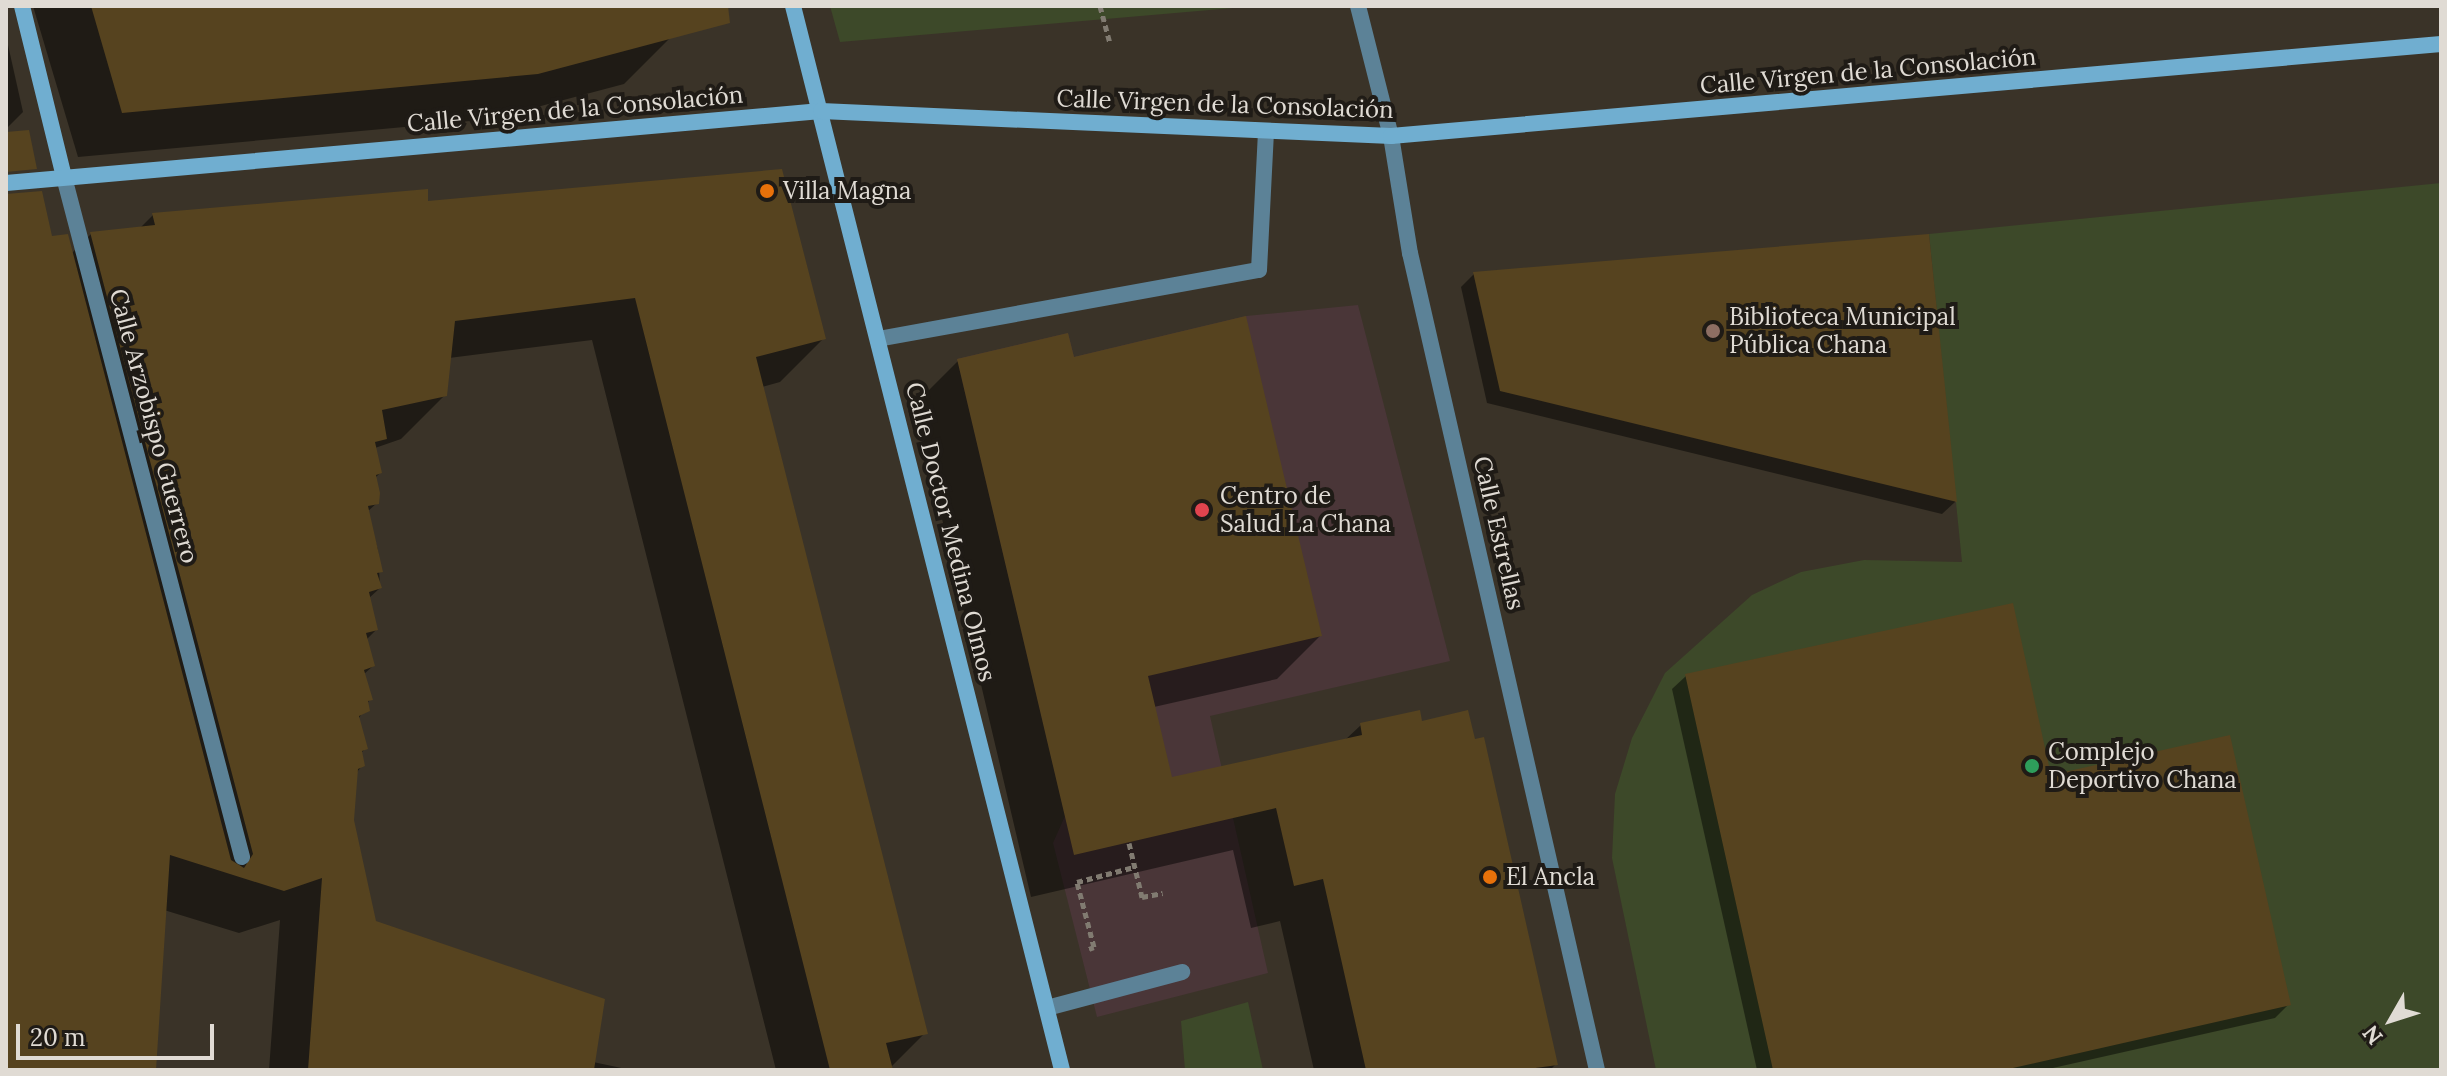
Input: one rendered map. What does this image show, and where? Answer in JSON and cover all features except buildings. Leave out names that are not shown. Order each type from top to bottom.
[{"type":"main road","name":"Calle Arzobispo Guerrero","points":[[22,6],[64,177]]},
{"type":"main road","name":"Calle Doctor Medina Olmos","points":[[793,6],[1062,1070]]},
{"type":"main road","name":"Calle Virgen de la Consolación","points":[[6,183],[821,111],[1391,136],[2441,44]]},
{"type":"street","name":"Calle Estrellas","points":[[1358,6],[1391,136],[1410,253],[1597,1070]]},
{"type":"street","points":[[878,339],[1259,270],[1266,131]]},
{"type":"street","name":"Calle Arzobispo Guerrero","points":[[64,177],[242,857]]},
{"type":"street","points":[[1047,1008],[1182,972]]},
{"type":"path","points":[[1100,6],[1110,43]]},
{"type":"path","points":[[1129,843],[1142,897],[1163,893]]},
{"type":"path","points":[[1081,951],[1094,947],[1077,882],[1134,867]]},
{"type":"shaded area","name":"Centro de Salud La Chana","points":[[1358,305],[1450,661],[1210,716],[1268,973],[1097,1017],[1053,843],[1065,816],[957,359],[1068,333],[1074,357],[1246,316]]},
{"type":"green space","points":[[830,6],[1256,6],[840,42]]},
{"type":"green space","name":"Complejo Deportivo Chana","points":[[2441,183],[2441,1070],[1656,1070],[1612,858],[1615,794],[1632,738],[1665,673],[1752,595],[1801,572],[1864,560],[1962,562],[1929,234]]},
{"type":"green space","points":[[1248,1002],[1263,1070],[1185,1070],[1181,1021]]},
{"type":"place","name":"Villa Magna","points":[[767,191]]},
{"type":"place","name":"Biblioteca Municipal Pública Chana","points":[[1713,331]]},
{"type":"place","name":"Centro de Salud La Chana","points":[[1202,510]]},
{"type":"place","name":"Complejo Deportivo Chana","points":[[2032,766]]},
{"type":"place","name":"El Ancla","points":[[1490,877]]}]
